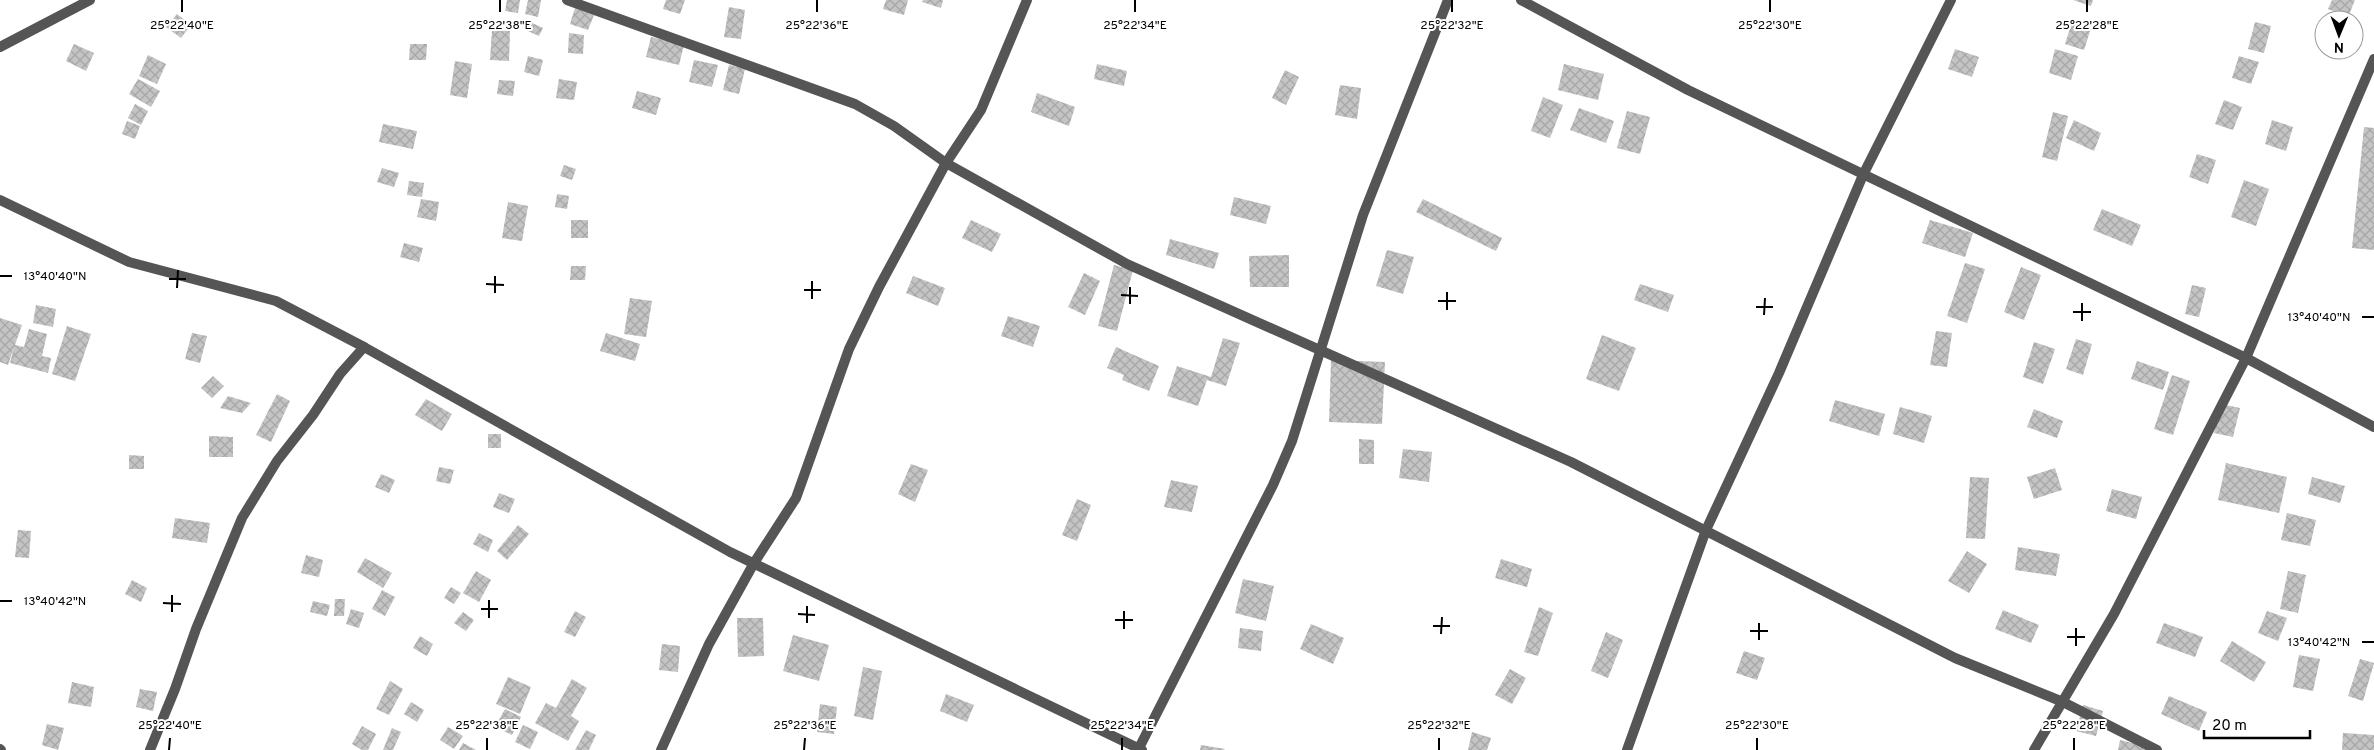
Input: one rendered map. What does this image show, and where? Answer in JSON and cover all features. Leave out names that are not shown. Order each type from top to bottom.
[{"type":"street","points":[[0,47],[90,0]]},
{"type":"street","points":[[567,0],[855,104],[894,126],[946,163],[1127,264],[1572,462],[1955,658],[2063,702],[2157,750]]},
{"type":"street","points":[[661,750],[709,644],[754,563],[796,498],[849,349],[879,287],[946,163],[981,110],[1027,0]]},
{"type":"street","points":[[0,200],[129,262],[276,301],[364,347],[730,552],[1139,749],[1273,485],[1292,441],[1363,215],[1448,0]]},
{"type":"street","points":[[1521,0],[1688,90],[2246,358],[2374,427]]},
{"type":"street","points":[[1627,750],[1706,530],[1779,372],[1863,175],[1951,0]]},
{"type":"street","points":[[2034,750],[2114,614],[2246,358],[2374,59]]},
{"type":"street","points":[[150,750],[175,689],[196,629],[242,518],[277,461],[313,415],[340,374],[364,347]]},
{"type":"building","points":[[507,0],[520,0],[518,13],[505,11]]},
{"type":"building","points":[[528,0],[541,0],[538,17],[525,14]]},
{"type":"building","points":[[666,0],[685,0],[680,14],[663,9]]},
{"type":"building","points":[[886,0],[908,0],[904,15],[883,9]]},
{"type":"building","points":[[923,0],[943,0],[941,8],[922,2]]},
{"type":"building","points":[[2073,0],[2093,0],[2091,6]]},
{"type":"building","points":[[2332,0],[2355,0],[2351,10],[2328,9]]},
{"type":"building","points":[[729,7],[745,10],[741,39],[724,37]]},
{"type":"building","points":[[575,8],[594,15],[588,30],[570,24]]},
{"type":"building","points":[[177,14],[191,25],[181,38],[166,27]]},
{"type":"building","points":[[2072,22],[2091,28],[2084,50],[2065,44]]},
{"type":"building","points":[[2255,22],[2271,26],[2264,53],[2248,49]]},
{"type":"building","points":[[532,23],[543,28],[539,36],[528,31]]},
{"type":"building","points":[[492,30],[510,31],[509,61],[490,60]]},
{"type":"building","points":[[569,33],[584,35],[583,54],[568,53]]},
{"type":"building","points":[[651,37],[684,45],[679,65],[646,57]]},
{"type":"building","points":[[74,44],[94,53],[86,71],[66,61]]},
{"type":"building","points":[[410,44],[427,44],[426,60],[409,60]]},
{"type":"building","points":[[1955,49],[1979,57],[1972,77],[1948,69]]},
{"type":"building","points":[[2055,49],[2078,56],[2071,80],[2049,73]]},
{"type":"building","points":[[148,55],[166,64],[157,84],[139,76]]},
{"type":"building","points":[[528,56],[543,60],[539,76],[524,72]]},
{"type":"building","points":[[2239,56],[2259,62],[2251,84],[2232,78]]},
{"type":"building","points":[[694,60],[718,65],[712,87],[689,82]]},
{"type":"building","points":[[455,61],[472,64],[467,98],[450,95]]},
{"type":"building","points":[[1097,64],[1127,71],[1124,86],[1094,79]]},
{"type":"building","points":[[1564,64],[1604,74],[1598,100],[1558,90]]},
{"type":"building","points":[[729,65],[745,69],[739,94],[723,90]]},
{"type":"building","points":[[1285,70],[1299,77],[1286,105],[1272,98]]},
{"type":"building","points":[[138,79],[160,91],[151,107],[129,94]]},
{"type":"building","points":[[559,79],[577,82],[574,100],[556,98]]},
{"type":"building","points":[[499,80],[515,81],[513,96],[497,94]]},
{"type":"building","points":[[1340,85],[1361,88],[1357,119],[1335,115]]},
{"type":"building","points":[[637,91],[661,98],[656,115],[632,108]]},
{"type":"building","points":[[1037,93],[1075,107],[1069,126],[1031,112]]},
{"type":"building","points":[[1543,97],[1563,105],[1550,138],[1531,131]]},
{"type":"building","points":[[2224,100],[2242,107],[2233,130],[2215,124]]},
{"type":"building","points":[[135,104],[148,111],[141,125],[128,118]]},
{"type":"building","points":[[1579,108],[1614,121],[1606,143],[1570,130]]},
{"type":"building","points":[[1627,111],[1650,117],[1640,154],[1617,148]]},
{"type":"building","points":[[2053,112],[2068,116],[2057,161],[2042,157]]},
{"type":"building","points":[[2074,120],[2101,133],[2094,151],[2066,138]]},
{"type":"building","points":[[2272,120],[2293,127],[2286,151],[2265,144]]},
{"type":"building","points":[[127,121],[140,126],[135,139],[122,134]]},
{"type":"building","points":[[383,124],[417,131],[413,149],[379,142]]},
{"type":"building","points":[[2364,127],[2374,128],[2374,250],[2352,248]]},
{"type":"building","points":[[2197,154],[2216,160],[2208,184],[2189,177]]},
{"type":"building","points":[[564,165],[576,169],[572,180],[560,176]]},
{"type":"building","points":[[382,168],[399,173],[394,187],[377,182]]},
{"type":"building","points":[[2244,180],[2269,189],[2256,226],[2231,217]]},
{"type":"building","points":[[409,181],[424,183],[422,197],[407,195]]},
{"type":"building","points":[[557,194],[569,196],[567,209],[555,207]]},
{"type":"building","points":[[1234,197],[1271,206],[1266,224],[1230,215]]},
{"type":"building","points":[[421,199],[439,202],[436,221],[417,217]]},
{"type":"building","points":[[1423,199],[1502,238],[1496,251],[1416,212]]},
{"type":"building","points":[[508,202],[528,206],[522,241],[502,238]]},
{"type":"building","points":[[2102,209],[2141,225],[2132,246],[2093,230]]},
{"type":"building","points":[[571,220],[588,220],[588,238],[571,238]]},
{"type":"building","points":[[971,220],[1001,234],[992,252],[962,238]]},
{"type":"building","points":[[1930,220],[1973,233],[1965,257],[1922,243]]},
{"type":"building","points":[[1170,239],[1219,253],[1214,269],[1166,255]]},
{"type":"building","points":[[404,243],[423,248],[419,262],[400,257]]},
{"type":"building","points":[[1387,250],[1414,257],[1403,294],[1376,286]]},
{"type":"building","points":[[1289,255],[1289,287],[1250,287],[1249,256]]},
{"type":"building","points":[[1965,263],[1985,269],[1967,323],[1947,316]]},
{"type":"building","points":[[1114,265],[1133,270],[1117,331],[1098,326]]},
{"type":"building","points":[[571,266],[586,266],[585,280],[570,280]]},
{"type":"building","points":[[2021,267],[2041,275],[2024,320],[2004,312]]},
{"type":"building","points":[[1084,273],[1100,281],[1085,315],[1068,307]]},
{"type":"building","points":[[913,276],[945,288],[938,306],[906,293]]},
{"type":"building","points":[[1640,284],[1674,295],[1668,312],[1634,300]]},
{"type":"building","points":[[2192,285],[2206,288],[2199,317],[2185,314]]},
{"type":"building","points":[[630,298],[652,301],[646,337],[624,334]]},
{"type":"building","points":[[36,305],[56,309],[53,327],[33,323]]},
{"type":"building","points":[[1008,316],[1040,326],[1033,347],[1001,336]]},
{"type":"building","points":[[0,318],[22,325],[15,345],[24,347],[29,329],[47,334],[42,356],[51,358],[48,373],[10,363],[14,347],[8,365],[0,362]]},
{"type":"building","points":[[67,326],[91,334],[75,381],[52,374]]},
{"type":"building","points":[[1936,331],[1952,333],[1947,367],[1930,365]]},
{"type":"building","points":[[192,333],[207,336],[200,363],[185,359]]},
{"type":"building","points":[[606,333],[640,344],[635,361],[600,351]]},
{"type":"building","points":[[1602,335],[1636,348],[1619,391],[1586,379]]},
{"type":"building","points":[[1223,338],[1240,343],[1226,386],[1207,380],[1198,406],[1167,396],[1177,366],[1211,377]]},
{"type":"building","points":[[2076,339],[2092,344],[2083,375],[2066,369]]},
{"type":"building","points":[[2034,342],[2055,349],[2043,384],[2023,377]]},
{"type":"building","points":[[1116,347],[1159,366],[1149,391],[1122,380],[1124,375],[1107,368]]},
{"type":"building","points":[[1331,360],[1385,362],[1382,424],[1329,422]]},
{"type":"building","points":[[2137,361],[2169,372],[2163,390],[2131,379]]},
{"type":"building","points":[[2172,375],[2190,381],[2173,435],[2154,429]]},
{"type":"building","points":[[213,376],[224,386],[212,398],[201,388]]},
{"type":"building","points":[[277,394],[290,401],[271,442],[256,435]]},
{"type":"building","points":[[228,396],[251,403],[242,413],[220,408]]},
{"type":"building","points":[[426,399],[452,414],[442,431],[415,415]]},
{"type":"building","points":[[1835,400],[1885,414],[1879,436],[1829,421]]},
{"type":"building","points":[[2221,404],[2240,408],[2233,437],[2214,433]]},
{"type":"building","points":[[1900,407],[1932,416],[1924,443],[1893,434]]},
{"type":"building","points":[[2034,409],[2063,421],[2057,438],[2027,427]]},
{"type":"building","points":[[488,434],[501,434],[501,448],[488,448]]},
{"type":"building","points":[[209,436],[233,437],[233,457],[209,457]]},
{"type":"building","points":[[1359,439],[1374,440],[1374,464],[1359,464]]},
{"type":"building","points":[[1403,449],[1432,452],[1429,482],[1399,478]]},
{"type":"building","points":[[129,455],[144,456],[144,469],[129,469]]},
{"type":"building","points":[[2226,463],[2287,477],[2279,513],[2218,500]]},
{"type":"building","points":[[911,464],[928,470],[915,502],[898,494]]},
{"type":"building","points":[[439,467],[454,470],[450,484],[436,481]]},
{"type":"building","points":[[2055,468],[2062,490],[2034,499],[2027,477]]},
{"type":"building","points":[[381,474],[395,480],[389,493],[375,487]]},
{"type":"building","points":[[1970,477],[1989,478],[1985,539],[1966,538]]},
{"type":"building","points":[[2312,477],[2345,486],[2340,503],[2308,494]]},
{"type":"building","points":[[1171,480],[1198,486],[1192,512],[1164,507]]},
{"type":"building","points":[[2112,489],[2142,497],[2136,519],[2106,511]]},
{"type":"building","points":[[499,493],[515,499],[509,513],[493,507]]},
{"type":"building","points":[[1077,499],[1091,505],[1077,541],[1062,535]]},
{"type":"building","points":[[2287,513],[2316,520],[2310,546],[2281,540]]},
{"type":"building","points":[[175,518],[210,523],[207,543],[172,538]]},
{"type":"building","points":[[518,525],[529,534],[507,560],[497,551]]},
{"type":"building","points":[[18,530],[31,531],[29,558],[15,557]]},
{"type":"building","points":[[479,533],[493,540],[488,552],[473,544]]},
{"type":"building","points":[[2018,547],[2060,554],[2056,576],[2015,570]]},
{"type":"building","points":[[1967,551],[1987,564],[1969,593],[1948,581]]},
{"type":"building","points":[[306,555],[323,560],[319,577],[301,573]]},
{"type":"building","points":[[365,558],[392,573],[383,588],[357,572]]},
{"type":"building","points":[[1501,559],[1532,569],[1527,587],[1495,578]]},
{"type":"building","points":[[476,571],[491,580],[479,602],[463,593]]},
{"type":"building","points":[[2288,571],[2306,575],[2298,613],[2280,609]]},
{"type":"building","points":[[1243,579],[1274,586],[1266,621],[1235,613]]},
{"type":"building","points":[[132,580],[147,588],[141,602],[125,594]]},
{"type":"building","points":[[451,587],[461,593],[454,604],[444,598]]},
{"type":"building","points":[[382,590],[395,597],[385,616],[372,609]]},
{"type":"building","points":[[335,599],[345,599],[344,616],[334,616]]},
{"type":"building","points":[[313,601],[330,605],[327,616],[310,612]]},
{"type":"building","points":[[1539,607],[1553,613],[1538,656],[1524,652]]},
{"type":"building","points":[[351,609],[364,613],[359,628],[346,624]]},
{"type":"building","points":[[2003,610],[2039,625],[2031,643],[1995,629]]},
{"type":"building","points":[[575,611],[586,617],[575,637],[564,632]]},
{"type":"building","points":[[2267,611],[2287,618],[2278,641],[2258,633]]},
{"type":"building","points":[[463,612],[474,620],[466,631],[454,623]]},
{"type":"building","points":[[737,618],[763,618],[764,656],[738,657]]},
{"type":"building","points":[[2164,623],[2203,637],[2195,657],[2156,643]]},
{"type":"building","points":[[1311,624],[1344,638],[1333,664],[1300,649]]},
{"type":"building","points":[[1240,628],[1263,631],[1261,651],[1238,648]]},
{"type":"building","points":[[1606,632],[1623,640],[1608,678],[1591,671]]},
{"type":"building","points":[[793,635],[829,645],[819,681],[783,671]]},
{"type":"building","points":[[420,636],[433,644],[427,656],[413,648]]},
{"type":"building","points":[[2232,641],[2266,662],[2254,682],[2220,661]]},
{"type":"building","points":[[662,644],[680,646],[678,672],[659,670]]},
{"type":"building","points":[[1744,651],[1765,658],[1757,680],[1736,673]]},
{"type":"building","points":[[2299,655],[2320,659],[2313,691],[2293,687]]},
{"type":"building","points":[[2360,659],[2374,663],[2363,701],[2348,696]]},
{"type":"building","points":[[863,667],[882,671],[873,720],[854,716]]},
{"type":"building","points":[[1510,669],[1526,678],[1512,704],[1495,695]]},
{"type":"building","points":[[508,677],[531,687],[520,714],[496,704]]},
{"type":"building","points":[[572,679],[587,688],[571,716],[579,721],[568,741],[535,723],[546,703],[556,708]]},
{"type":"building","points":[[390,681],[403,689],[389,715],[376,709]]},
{"type":"building","points":[[72,682],[94,687],[91,707],[68,703]]},
{"type":"building","points":[[140,689],[157,692],[153,711],[136,707]]},
{"type":"building","points":[[946,694],[974,705],[967,722],[940,711]]},
{"type":"building","points":[[2169,696],[2207,712],[2199,731],[2161,714]]},
{"type":"building","points":[[411,702],[424,710],[417,722],[404,714]]},
{"type":"building","points":[[820,704],[837,707],[834,734],[817,732]]},
{"type":"building","points":[[2083,705],[2103,711],[2096,736],[2076,731]]},
{"type":"building","points":[[505,709],[521,717],[512,735],[495,727]]},
{"type":"building","points":[[47,724],[64,728],[58,750],[42,745]]},
{"type":"building","points":[[523,725],[538,732],[530,749],[515,742]]},
{"type":"building","points":[[362,726],[376,734],[368,750],[362,750],[352,744]]},
{"type":"building","points":[[448,727],[463,736],[454,749],[440,740]]},
{"type":"building","points":[[392,728],[401,732],[393,750],[383,750]]},
{"type":"building","points":[[586,730],[596,735],[589,750],[575,750]]},
{"type":"building","points":[[1472,732],[1491,738],[1487,750],[1468,750]]},
{"type":"building","points":[[2343,733],[2374,735],[2374,750],[2342,750]]},
{"type":"building","points":[[2120,740],[2154,748],[2154,750],[2118,750]]},
{"type":"building","points":[[463,743],[476,750],[459,750]]},
{"type":"building","points":[[1201,745],[1225,749],[1200,750]]}]
